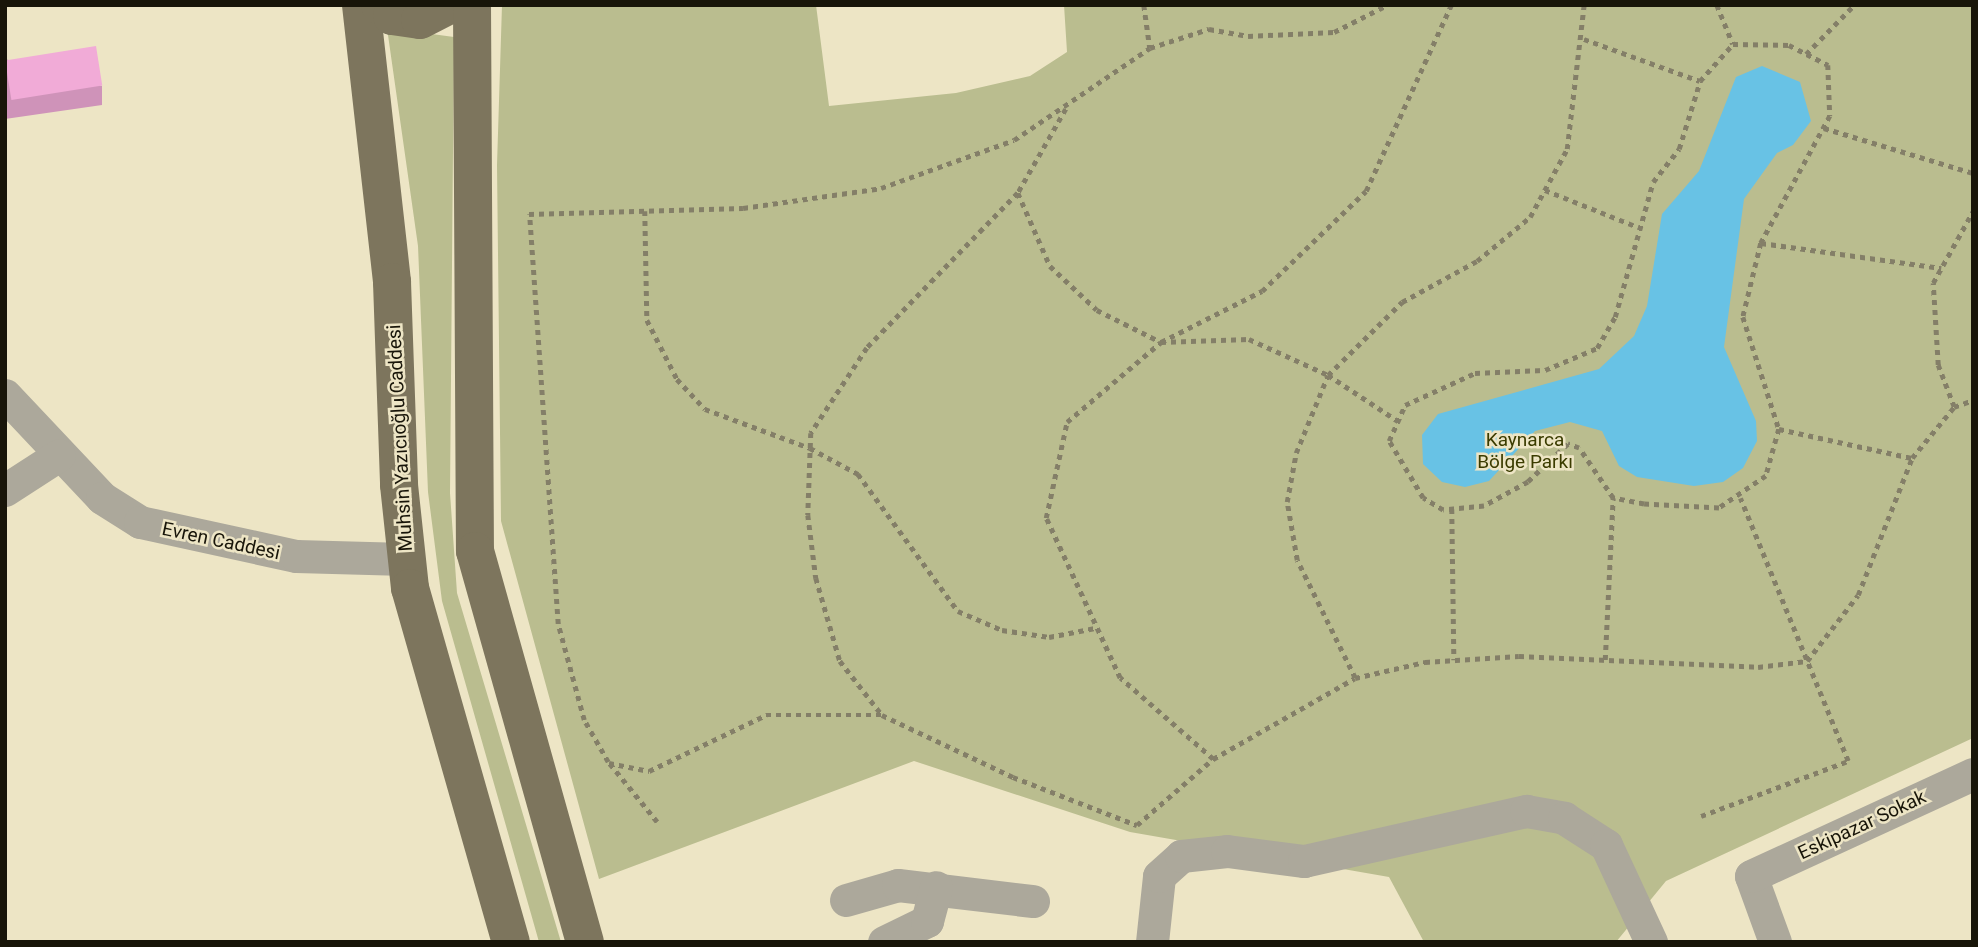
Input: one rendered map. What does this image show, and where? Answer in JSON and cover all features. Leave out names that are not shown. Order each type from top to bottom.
[{"type":"main road","name":"Muhsin Yazıcıoğlu Caddesi","points":[[361,5],[393,282],[405,559],[426,660],[511,942]]},
{"type":"main road","points":[[380,5],[404,20],[430,18],[450,5]]},
{"type":"main road","points":[[472,5],[475,551],[585,942]]},
{"type":"street","name":"Evren Caddesi","points":[[5,395],[59,456],[102,498],[140,522],[187,537],[296,556],[405,559]]},
{"type":"street","points":[[5,490],[59,456]]},
{"type":"street","name":"Eskipazar Sokak","points":[[1769,936],[1751,876],[1973,774]]},
{"type":"street","points":[[1152,942],[1159,876],[1181,856],[1227,851],[1304,861],[1526,811],[1564,818],[1606,845],[1620,864],[1651,942]]},
{"type":"street","points":[[846,900],[898,885],[936,887],[1033,901]]},
{"type":"street","points":[[884,942],[927,921],[936,887]]},
{"type":"path","points":[[1144,5],[1150,48]]},
{"type":"path","points":[[657,822],[608,762],[584,720],[558,624],[529,214],[743,208],[881,188],[1014,140],[1066,109],[1150,48],[1209,29],[1248,36],[1334,32],[1387,5]]},
{"type":"path","points":[[1213,759],[1120,678],[1046,518],[1067,422],[1161,342],[1262,291],[1366,191],[1451,5]]},
{"type":"path","points":[[1355,678],[1297,560],[1287,502],[1296,453],[1328,374],[1402,302],[1476,261],[1531,217],[1567,149],[1584,39],[1584,5]]},
{"type":"path","points":[[1717,5],[1734,44]]},
{"type":"path","points":[[1806,54],[1854,5]]},
{"type":"path","points":[[1584,39],[1700,80]]},
{"type":"path","points":[[1605,660],[1613,498],[1579,448],[1568,444],[1528,482],[1484,506],[1452,509],[1423,498],[1397,463],[1389,441],[1405,405],[1475,373],[1545,370],[1597,348],[1615,317],[1653,182],[1679,149],[1700,80],[1734,44],[1789,45],[1828,65],[1830,116],[1761,243],[1743,317],[1779,429],[1766,476],[1740,498],[1719,508],[1613,498]]},
{"type":"path","points":[[882,715],[840,661],[820,590],[808,515],[811,433],[867,348],[1018,193],[1066,109]]},
{"type":"path","points":[[1824,128],[1973,173]]},
{"type":"path","points":[[1545,190],[1639,228]]},
{"type":"path","points":[[1018,193],[1050,267],[1097,310],[1161,342],[1249,339],[1328,374],[1398,421]]},
{"type":"path","points":[[645,211],[647,320],[677,379],[705,408],[810,448],[858,474],[958,611],[1002,631],[1049,637],[1095,628]]},
{"type":"path","points":[[1954,407],[1938,365],[1932,323],[1933,283],[1973,211]]},
{"type":"path","points":[[1761,243],[1941,268]]},
{"type":"path","points":[[608,762],[649,771],[766,715],[882,715],[1013,777],[1137,825],[1213,759],[1355,678],[1454,660],[1605,660],[1758,667],[1807,661],[1858,595],[1912,458],[1954,407],[1973,400]]},
{"type":"path","points":[[1779,429],[1912,458]]},
{"type":"path","points":[[1701,816],[1848,761],[1740,498]]},
{"type":"path","points":[[1452,509],[1454,660]]},
{"type":"green space","name":"Kaynarca Bölge Parkı","points":[[502,5],[816,5],[829,106],[956,93],[1030,76],[1067,52],[1064,5],[1973,5],[1973,738],[1666,881],[1616,942],[1424,942],[1389,877],[1130,832],[914,761],[599,879],[501,521],[497,165]]},
{"type":"green space","points":[[387,28],[454,37],[450,493],[457,593],[561,942],[539,942],[442,601],[428,492],[418,246]]},
{"type":"water","points":[[1762,66],[1800,82],[1811,121],[1793,145],[1777,153],[1744,199],[1724,347],[1756,421],[1757,441],[1743,468],[1723,482],[1694,486],[1637,477],[1619,466],[1602,431],[1570,422],[1535,431],[1489,481],[1465,487],[1442,482],[1423,464],[1422,435],[1438,414],[1599,369],[1634,336],[1647,306],[1662,214],[1699,171],[1736,77]]},
{"type":"building","points":[[96,46],[102,86],[11,100],[5,60]]}]
